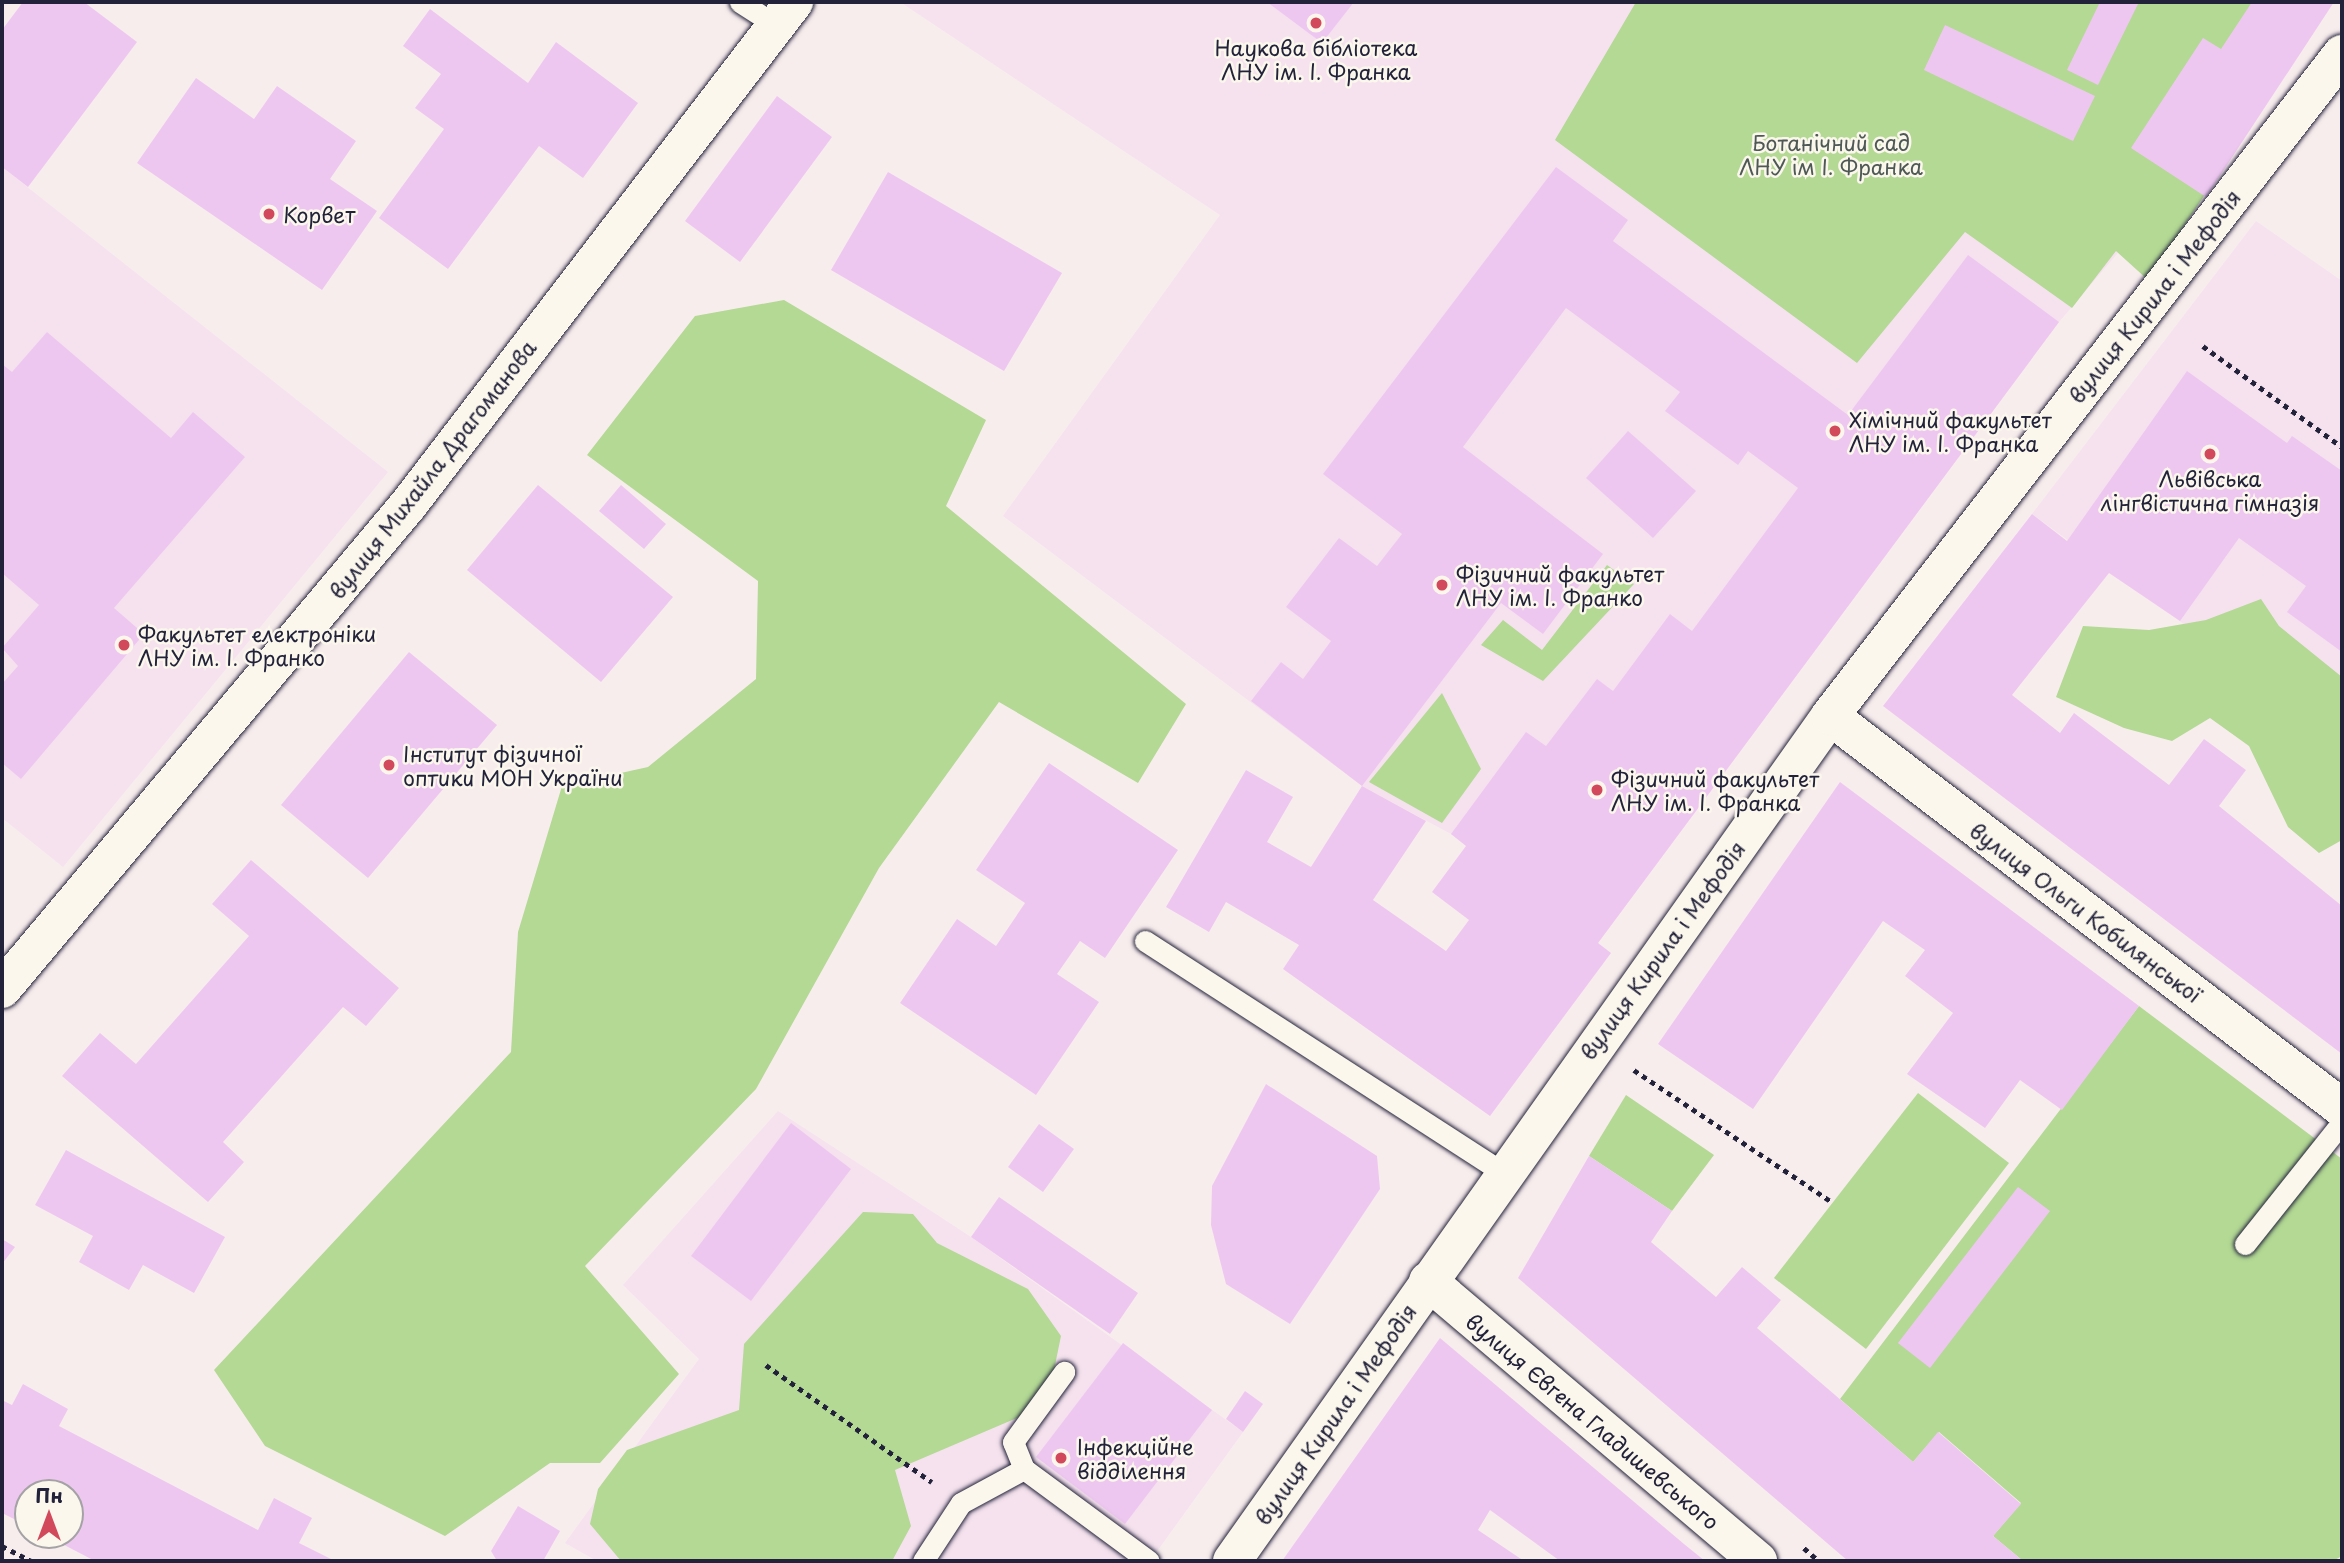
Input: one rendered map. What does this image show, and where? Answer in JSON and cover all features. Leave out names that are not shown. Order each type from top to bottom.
[{"type":"street","name":"вулиця Михайла Драгоманова","points":[[2,989],[410,504],[785,13]]},
{"type":"street","name":"вулиця Кирила і Мефодія","points":[[1232,1561],[1502,1172],[1830,716],[2342,54]]},
{"type":"street","name":"вулиця Ольги Кобилянської","points":[[1830,716],[2342,1108]]},
{"type":"street","name":"вулиця Євгена Гладишевського","points":[[1428,1281],[1758,1561]]},
{"type":"lane","points":[[740,2],[785,13]]},
{"type":"lane","points":[[1145,941],[1502,1172]]},
{"type":"lane","points":[[2245,1244],[2342,1122]]},
{"type":"lane","points":[[1064,1372],[1013,1442],[1024,1469],[1149,1561]]},
{"type":"lane","points":[[923,1561],[961,1503],[1024,1469]]},
{"type":"path","points":[[2203,346],[2342,447]]},
{"type":"path","points":[[1628,1066],[1832,1202]]},
{"type":"path","points":[[766,1365],[961,1503]]},
{"type":"path","points":[[2,1546],[32,1561]]},
{"type":"shaded area","points":[[900,2],[2332,2],[2059,322],[1598,943],[1451,834],[1362,786],[1003,516],[1220,215]]},
{"type":"shaded area","name":"Факультет електроніки ЛНУ ім. І. Франко","points":[[2,167],[388,472],[63,867],[2,818]]},
{"type":"shaded area","name":"Львівська лінгвістична гімназія","points":[[2256,221],[2342,281],[2342,739],[2032,514]]},
{"type":"shaded area","points":[[778,1111],[971,1237],[1243,1432],[1150,1561],[597,1561],[565,1543],[699,1359],[623,1285]]},
{"type":"green space","name":"Ботанічний сад ЛНУ ім І. Франка","points":[[1636,2],[2333,2],[2148,280],[2116,251],[2072,308],[1965,232],[1857,363],[1555,140]]},
{"type":"green space","points":[[784,300],[986,420],[946,506],[1186,704],[1138,783],[999,702],[879,868],[756,1089],[585,1266],[679,1374],[600,1463],[550,1463],[445,1536],[265,1446],[214,1370],[511,1052],[518,932],[562,786],[648,767],[756,679],[758,581],[587,455],[695,316]]},
{"type":"green space","points":[[1607,565],[1634,584],[1543,681],[1481,645],[1503,620],[1542,650]]},
{"type":"green space","points":[[2261,599],[2279,626],[2342,677],[2342,840],[2319,853],[2288,827],[2249,746],[2210,718],[2172,741],[2124,728],[2056,697],[2083,626],[2149,630],[2206,620]]},
{"type":"green space","points":[[1442,693],[1481,769],[1442,823],[1369,782]]},
{"type":"green space","points":[[2139,1006],[2342,1159],[2342,1556],[2333,1561],[2023,1561],[1993,1536],[2021,1503],[1939,1432],[1913,1462],[1840,1399]]},
{"type":"green space","points":[[1918,1093],[2009,1163],[1866,1349],[1774,1278]]},
{"type":"green space","points":[[1626,1095],[1714,1155],[1672,1211],[1589,1156]]},
{"type":"green space","points":[[863,1212],[913,1214],[937,1243],[1028,1289],[1061,1336],[1054,1370],[1019,1417],[895,1470],[911,1526],[892,1561],[621,1561],[590,1524],[598,1489],[627,1450],[739,1410],[744,1344]]},
{"type":"building","points":[[23,2],[84,2],[137,42],[28,187],[2,167],[2,30]]},
{"type":"building","name":"Наукова бібліотека ЛНУ ім. І. Франка","points":[[1267,2],[1354,2],[1322,43]]},
{"type":"building","points":[[2100,2],[2139,2],[2098,85],[2067,70]]},
{"type":"building","points":[[2252,2],[2334,2],[2206,197],[2131,148],[2203,38],[2221,49]]},
{"type":"building","points":[[430,9],[528,83],[556,42],[638,103],[583,178],[539,146],[448,269],[379,218],[444,129],[415,108],[441,74],[403,46]]},
{"type":"building","points":[[1945,25],[2095,96],[2073,141],[1924,70]]},
{"type":"building","points":[[196,78],[254,119],[277,86],[356,141],[330,179],[377,211],[322,290],[137,163]]},
{"type":"building","points":[[777,96],[832,137],[740,262],[685,221]]},
{"type":"building","points":[[1556,167],[1628,220],[1613,241],[1848,415],[1968,255],[2059,322],[1598,943],[1611,953],[1490,1116],[1283,969],[1299,945],[1226,902],[1209,932],[1166,907],[1246,770],[1293,797],[1267,842],[1311,867],[1362,786],[1251,701],[1281,662],[1303,679],[1331,641],[1286,607],[1339,538],[1377,566],[1402,534],[1323,474]],"holes":[[[1566,308],[1680,392],[1665,411],[1738,465],[1748,451],[1798,488],[1692,631],[1670,614],[1613,691],[1597,679],[1546,746],[1526,732],[1451,834],[1466,846],[1432,892],[1469,920],[1446,951],[1373,900],[1426,821],[1362,786],[1501,603],[1543,634],[1603,554],[1463,447]]]},
{"type":"building","points":[[888,172],[1062,273],[1004,371],[831,270]]},
{"type":"building","points":[[47,332],[171,438],[193,412],[245,457],[114,608],[144,634],[21,779],[2,763],[2,684],[18,666],[2,648],[39,605],[2,573],[2,364],[12,372]]},
{"type":"building","points":[[2187,371],[2287,443],[2292,436],[2342,471],[2342,652],[2287,612],[2306,586],[2239,538],[2180,621],[2109,573],[2012,695],[2060,733],[2074,713],[2169,785],[2204,739],[2246,770],[2219,806],[2342,906],[2342,1054],[1883,706],[2032,514],[2067,541]]},
{"type":"building","points":[[1628,431],[1696,491],[1653,538],[1586,478]]},
{"type":"building","points":[[538,485],[673,597],[601,682],[467,570]]},
{"type":"building","points":[[621,485],[666,524],[644,549],[599,511]]},
{"type":"building","name":"Інститут фізичної оптики МОН України","points":[[409,652],[497,725],[368,878],[281,805]]},
{"type":"building","points":[[1049,763],[1178,850],[1105,958],[1080,941],[1057,974],[1099,1002],[1036,1095],[900,1003],[957,919],[996,946],[1025,903],[976,870]]},
{"type":"building","points":[[1840,782],[2139,1006],[2062,1110],[2020,1080],[1985,1128],[1907,1074],[1953,1013],[1905,976],[1925,950],[1883,921],[1753,1109],[1658,1044]]},
{"type":"building","points":[[251,860],[399,988],[366,1026],[343,1007],[223,1142],[244,1162],[208,1202],[62,1076],[100,1033],[136,1064],[249,936],[212,904]]},
{"type":"building","points":[[1266,1084],[1377,1156],[1380,1189],[1290,1324],[1226,1284],[1211,1225],[1212,1186]]},
{"type":"building","points":[[791,1123],[851,1169],[751,1301],[691,1256]]},
{"type":"building","points":[[1039,1124],[1074,1149],[1043,1192],[1008,1167]]},
{"type":"building","points":[[66,1150],[225,1237],[194,1293],[143,1265],[129,1290],[79,1262],[93,1236],[35,1205]]},
{"type":"building","points":[[1589,1156],[1672,1211],[1651,1242],[1716,1297],[1742,1267],[1781,1300],[1757,1328],[1913,1462],[1938,1432],[2021,1504],[1993,1536],[2023,1561],[1848,1561],[1518,1278]]},
{"type":"building","points":[[2018,1187],[2050,1211],[1930,1368],[1898,1343]]},
{"type":"building","points":[[999,1197],[1138,1293],[1110,1334],[971,1237]]},
{"type":"building","points":[[2,1239],[15,1247],[2,1264]]},
{"type":"building","points":[[1440,1338],[1705,1561],[1560,1561],[1490,1510],[1478,1530],[1524,1561],[1282,1561]]},
{"type":"building","points":[[1123,1343],[1212,1410],[1125,1524],[1036,1457]]},
{"type":"building","points":[[23,1384],[68,1409],[59,1426],[258,1530],[274,1498],[312,1518],[299,1543],[335,1561],[95,1561],[72,1549],[84,1549],[84,1479],[14,1479],[14,1519],[2,1513],[2,1400],[12,1405]]},
{"type":"building","points":[[1245,1391],[1263,1404],[1243,1432],[1226,1419]]},
{"type":"building","points":[[518,1506],[560,1531],[543,1561],[497,1561],[491,1551]]},
{"type":"place","name":"Наукова бібліотека ЛНУ ім. І. Франка","points":[[1316,23]]},
{"type":"place","name":"Корвет","points":[[269,214]]},
{"type":"place","name":"Хімічний факультет ЛНУ ім. І. Франка","points":[[1835,431]]},
{"type":"place","name":"Львівська лінгвістична гімназія","points":[[2210,454]]},
{"type":"place","name":"Фізичний факультет ЛНУ ім. І. Франко","points":[[1442,585]]},
{"type":"place","name":"Факультет електроніки ЛНУ ім. І. Франко","points":[[124,645]]},
{"type":"place","name":"Інститут фізичної оптики МОН України","points":[[389,765]]},
{"type":"place","name":"Фізичний факультет ЛНУ ім. І. Франка","points":[[1597,790]]},
{"type":"place","name":"Інфекційне відділення","points":[[1061,1458]]}]
